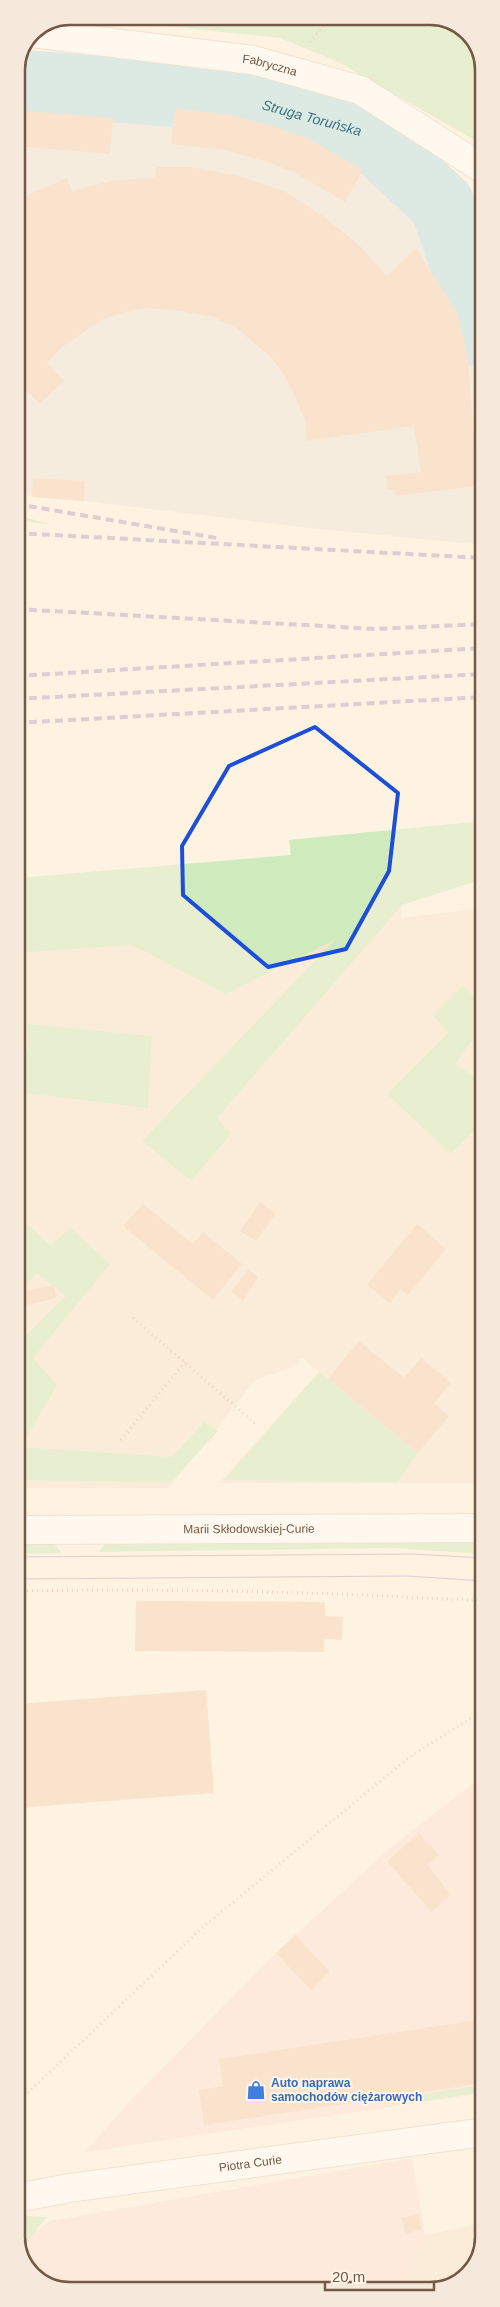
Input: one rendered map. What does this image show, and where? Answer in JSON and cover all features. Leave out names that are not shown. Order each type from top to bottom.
[{"type":"street","name":"Fabryczna","points":[[43,34],[253,60],[360,90],[475,164]]},
{"type":"street","name":"Marii Skłodowskiej-Curie","points":[[25,1530],[475,1528]]},
{"type":"street","name":"Piotra Curie","points":[[25,2196],[69,2188],[475,2133]]},
{"type":"path","points":[[133,1318],[258,1426]]},
{"type":"path","points":[[121,1440],[185,1362]]},
{"type":"path","points":[[25,1590],[350,1593],[475,1600]]},
{"type":"path","points":[[25,2095],[202,1928],[412,1755],[475,1716]]},
{"type":"highlighted area","points":[[315,727],[398,793],[389,871],[346,949],[268,967],[183,895],[182,846],[229,766]]},
{"type":"shaded area","points":[[25,101],[235,107],[360,148],[422,200],[467,296],[475,352],[475,544],[310,528],[84,501],[32,497],[25,494]]},
{"type":"shaded area","points":[[399,893],[401,918],[475,909],[475,1483],[219,1483],[319,1372],[302,1358],[295,1366],[255,1380],[169,1488],[25,1488],[25,945],[107,940]]},
{"type":"shaded area","points":[[475,1782],[475,2094],[85,2152],[132,2099],[276,1953],[390,1848]]},
{"type":"shaded area","points":[[412,2158],[425,2235],[402,2282],[67,2282],[53,2279],[40,2271],[30,2257],[25,2243],[25,2238],[50,2221]]},
{"type":"shaded area","points":[[475,2225],[472,2254],[464,2267],[457,2273],[436,2282],[402,2282],[425,2235]]},
{"type":"green space","points":[[157,25],[433,25],[447,28],[464,40],[473,56],[475,64],[475,140],[340,63],[280,38]]},
{"type":"green space","points":[[27,55],[295,86],[284,123],[235,107],[25,100],[26,61]]},
{"type":"green space","points":[[25,517],[50,524],[25,522]]},
{"type":"green space","points":[[475,822],[475,882],[402,905],[217,1118],[231,1134],[191,1181],[142,1141],[335,940],[226,994],[132,945],[25,952],[25,877],[291,855],[289,840]]},
{"type":"green space","points":[[463,986],[475,997],[475,1036],[455,1064],[475,1077],[475,1130],[451,1154],[387,1094],[448,1033],[433,1015]]},
{"type":"green space","points":[[27,1024],[152,1036],[148,1108],[25,1093],[25,1049],[29,1049]]},
{"type":"green space","points":[[25,1222],[50,1245],[71,1228],[110,1264],[33,1358],[57,1385],[25,1440],[25,1336],[66,1296],[37,1273],[25,1285]]},
{"type":"green space","points":[[319,1372],[418,1453],[397,1482],[224,1480]]},
{"type":"green space","points":[[204,1422],[218,1431],[171,1482],[25,1480],[25,1447],[172,1457]]},
{"type":"green space","points":[[475,1539],[475,1553],[392,1548],[99,1552],[105,1543]]},
{"type":"green space","points":[[52,1542],[62,1553],[25,1554],[25,1543]]},
{"type":"green space","points":[[475,2086],[475,2093],[412,2103],[412,2096]]},
{"type":"green space","points":[[25,2217],[47,2217],[25,2244],[25,2243]]},
{"type":"building","points":[[175,108],[231,115],[272,126],[307,138],[363,170],[345,202],[292,171],[261,160],[224,150],[171,144]]},
{"type":"building","points":[[25,111],[113,118],[110,154],[25,147]]},
{"type":"building","points":[[156,167],[191,167],[235,175],[284,191],[323,216],[360,246],[387,276],[416,248],[457,313],[468,358],[475,458],[475,486],[395,496],[394,490],[388,490],[386,476],[421,472],[414,426],[306,441],[305,421],[296,399],[285,377],[272,358],[235,327],[213,317],[181,311],[148,308],[124,312],[102,320],[62,347],[47,363],[64,381],[40,404],[25,389],[25,196],[67,178],[72,191],[111,181],[155,177]]},
{"type":"building","points":[[33,478],[85,481],[84,501],[32,497]]},
{"type":"building","points":[[260,1202],[276,1213],[256,1241],[240,1231]]},
{"type":"building","points":[[143,1204],[193,1244],[203,1232],[242,1264],[213,1300],[123,1226]]},
{"type":"building","points":[[417,1224],[446,1249],[408,1295],[401,1289],[390,1303],[367,1285]]},
{"type":"building","points":[[249,1269],[258,1277],[243,1301],[231,1291]]},
{"type":"building","points":[[54,1285],[56,1298],[28,1305],[25,1300],[25,1291]]},
{"type":"building","points":[[359,1341],[404,1378],[421,1358],[451,1383],[434,1403],[449,1416],[418,1453],[328,1379]]},
{"type":"building","points":[[136,1601],[325,1602],[325,1616],[343,1617],[342,1640],[324,1639],[324,1652],[135,1651]]},
{"type":"building","points":[[206,1690],[214,1793],[25,1807],[25,1703]]},
{"type":"building","points":[[419,1833],[439,1855],[427,1865],[451,1895],[431,1912],[387,1861]]},
{"type":"building","points":[[295,1935],[330,1971],[311,1991],[276,1953]]},
{"type":"building","points":[[475,2020],[475,2084],[204,2125],[199,2090],[223,2086],[219,2059]]},
{"type":"building","points":[[418,2214],[422,2229],[406,2234],[401,2218]]},
{"type":"waterway","name":"Struga Toruńska","points":[[25,83],[247,100],[364,132],[442,204],[475,300]]},
{"type":"tram line","points":[[25,1557],[412,1554],[475,1558]]},
{"type":"tram line","points":[[25,1579],[407,1576],[475,1580]]},
{"type":"railway","points":[[25,506],[217,538]]},
{"type":"railway","points":[[25,533],[475,558]]},
{"type":"railway","points":[[25,610],[376,629],[475,624]]},
{"type":"railway","points":[[25,675],[475,648]]},
{"type":"railway","points":[[25,699],[475,674]]},
{"type":"railway","points":[[25,722],[475,697]]},
{"type":"place","name":"Auto naprawa samochodów ciężarowych","points":[[256,2090]]}]
